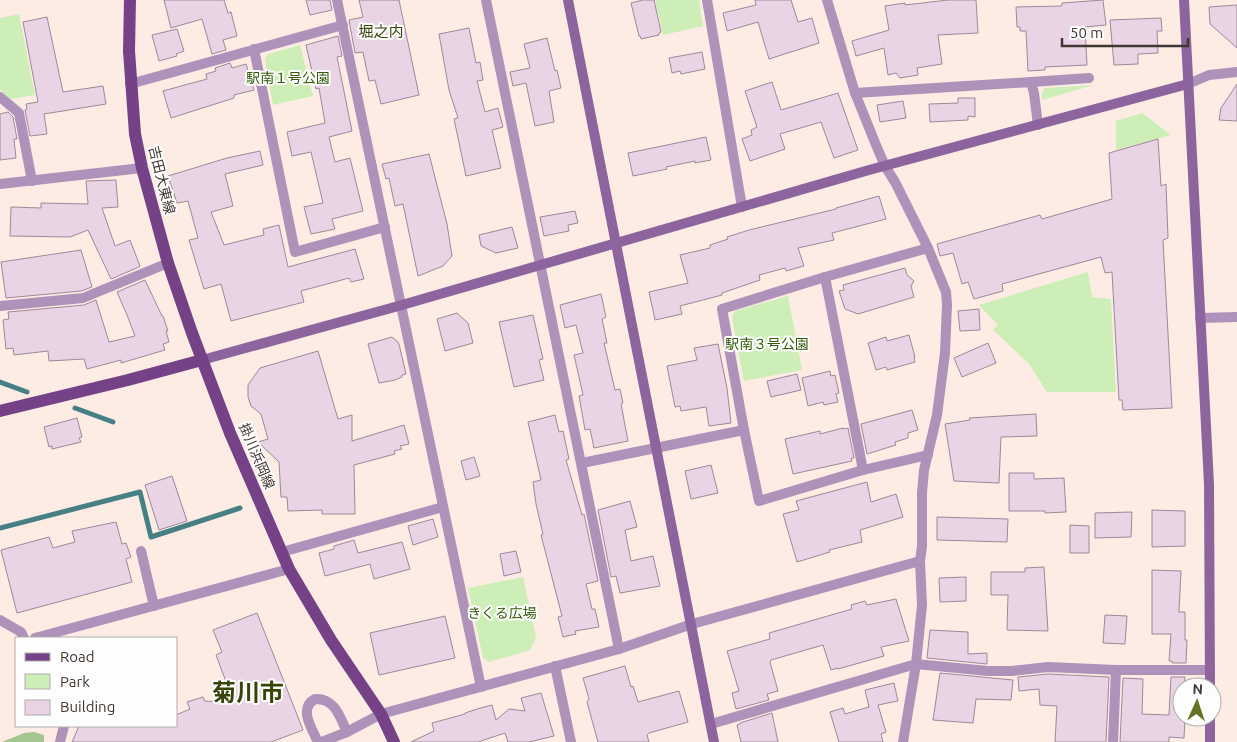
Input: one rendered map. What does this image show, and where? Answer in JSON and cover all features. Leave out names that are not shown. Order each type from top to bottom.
[{"type":"main road","name":"吉田大東線","points":[[130,0],[128,18],[130,84],[135,134],[142,168],[168,263],[202,360]]},
{"type":"main road","points":[[0,411],[202,360]]},
{"type":"main road","name":"掛川浜岡線","points":[[202,360],[230,433],[289,569],[332,640],[381,714],[394,742]]},
{"type":"street","points":[[337,0],[481,688]]},
{"type":"street","points":[[486,0],[619,649]]},
{"type":"street","points":[[568,0],[714,742]]},
{"type":"street","points":[[707,0],[742,207]]},
{"type":"street","points":[[827,0],[855,93],[885,166],[895,182],[942,280],[947,305],[945,353],[937,415],[922,493],[922,546],[920,561],[922,605],[916,664],[903,742]]},
{"type":"street","points":[[1184,0],[1209,484],[1210,677]]},
{"type":"street","points":[[130,84],[342,25]]},
{"type":"street","points":[[254,50],[295,252],[385,227]]},
{"type":"street","points":[[202,360],[402,305],[885,166],[1188,84],[1209,75],[1237,72]]},
{"type":"street","points":[[855,93],[1089,78]]},
{"type":"street","points":[[1031,82],[1038,125]]},
{"type":"street","points":[[0,97],[18,114],[32,181]]},
{"type":"street","points":[[0,184],[142,168]]},
{"type":"street","points":[[928,248],[825,277],[722,310],[744,430],[760,501],[863,470],[928,455]]},
{"type":"street","points":[[0,306],[83,298],[168,263]]},
{"type":"street","points":[[825,277],[863,470]]},
{"type":"street","points":[[1200,318],[1237,318]]},
{"type":"street","points":[[582,463],[744,430]]},
{"type":"street","points":[[282,552],[443,507]]},
{"type":"street","points":[[141,551],[154,606]]},
{"type":"street","points":[[322,742],[347,732],[381,714],[619,649],[692,624],[920,561]]},
{"type":"street","points":[[39,637],[289,569]]},
{"type":"street","points":[[0,620],[21,632],[24,637]]},
{"type":"street","points":[[711,724],[916,664],[988,671],[1012,671],[1048,667],[1116,670],[1210,670]]},
{"type":"street","points":[[555,666],[571,742]]},
{"type":"street","points":[[1113,742],[1116,670]]},
{"type":"street","points":[[318,742],[307,715],[309,705],[315,699],[326,700],[332,703],[347,732]]},
{"type":"street","points":[[60,742],[64,727]]},
{"type":"street","points":[[1210,727],[1210,742]]},
{"type":"green space","points":[[655,0],[699,0],[703,26],[663,35]]},
{"type":"green space","points":[[19,14],[35,95],[10,99],[0,90],[0,18]]},
{"type":"green space","name":"駅南１号公園","points":[[300,45],[313,96],[273,105],[265,59],[268,54]]},
{"type":"green space","points":[[1094,85],[1042,100],[1042,93],[1045,88]]},
{"type":"green space","points":[[1142,113],[1171,135],[1116,150],[1116,121]]},
{"type":"green space","points":[[1088,272],[1092,297],[1111,299],[1116,392],[1047,392],[1029,364],[993,330],[998,325],[979,305]]},
{"type":"green space","name":"駅南３号公園","points":[[788,296],[802,370],[744,381],[732,318],[735,311]]},
{"type":"green space","name":"きくる広場","points":[[523,577],[536,638],[530,650],[489,662],[483,658],[468,588]]},
{"type":"green space","points":[[34,732],[44,735],[44,742],[2,742],[24,733]]},
{"type":"building","points":[[164,0],[224,0],[228,13],[231,12],[237,36],[223,40],[226,50],[212,54],[202,19],[171,28]]},
{"type":"building","points":[[306,0],[330,0],[332,10],[310,15]]},
{"type":"building","points":[[359,0],[399,0],[419,95],[381,104],[375,80],[369,81],[363,52],[355,53],[349,20],[363,17]]},
{"type":"building","points":[[654,0],[661,32],[659,35],[641,39],[631,3]]},
{"type":"building","points":[[755,0],[791,0],[798,22],[812,18],[819,43],[769,59],[758,22],[727,31],[723,13],[756,5]]},
{"type":"building","points":[[948,0],[976,0],[978,33],[938,35],[942,64],[917,68],[918,75],[900,78],[896,73],[888,75],[884,48],[856,56],[852,41],[889,30],[885,6]]},
{"type":"building","points":[[1103,0],[1106,25],[1085,27],[1087,65],[1045,67],[1045,70],[1028,71],[1026,31],[1020,31],[1020,27],[1017,27],[1016,7],[1062,6],[1062,3]]},
{"type":"building","points":[[1237,5],[1237,48],[1210,24],[1209,7]]},
{"type":"building","points":[[47,17],[63,92],[103,86],[106,104],[44,114],[47,134],[30,136],[25,110],[27,109],[26,104],[38,102],[23,22]]},
{"type":"building","points":[[1161,18],[1162,31],[1157,31],[1158,53],[1138,54],[1138,64],[1114,65],[1110,20]]},
{"type":"building","points":[[469,28],[476,63],[480,62],[483,80],[477,81],[485,112],[498,108],[503,127],[492,130],[501,168],[466,176],[454,119],[458,118],[449,90],[439,34]]},
{"type":"building","points":[[177,29],[184,51],[176,54],[177,56],[159,61],[152,35]]},
{"type":"building","points":[[338,36],[342,56],[337,57],[352,131],[329,137],[335,162],[350,158],[363,211],[332,219],[335,229],[311,234],[304,207],[323,203],[311,152],[292,156],[287,132],[325,123],[319,88],[316,89],[306,45]]},
{"type":"building","points":[[547,38],[561,88],[549,91],[554,122],[535,126],[526,83],[513,86],[510,72],[530,68],[524,44]]},
{"type":"building","points":[[702,52],[705,69],[681,74],[680,71],[672,73],[669,58]]},
{"type":"building","points":[[230,63],[232,68],[246,64],[254,90],[234,95],[234,98],[171,118],[163,91],[207,79],[206,74],[216,71],[215,68]]},
{"type":"building","points":[[772,82],[781,110],[838,93],[858,150],[834,158],[821,122],[780,134],[785,149],[750,161],[742,139],[752,135],[751,130],[757,127],[745,91]]},
{"type":"building","points":[[1237,84],[1237,121],[1219,120],[1221,108]]},
{"type":"building","points":[[958,98],[975,98],[975,117],[968,116],[968,120],[930,122],[929,104],[958,103]]},
{"type":"building","points":[[903,101],[906,118],[880,122],[877,105]]},
{"type":"building","points":[[8,112],[13,117],[17,139],[14,139],[16,158],[0,160],[0,114]]},
{"type":"building","points":[[706,137],[711,160],[695,163],[695,161],[633,176],[628,153]]},
{"type":"building","points":[[1158,139],[1161,186],[1166,184],[1168,238],[1163,240],[1172,408],[1123,410],[1122,400],[1119,400],[1112,272],[1105,273],[1101,257],[1002,284],[1003,291],[974,299],[968,282],[962,284],[953,253],[940,256],[937,244],[1040,215],[1042,219],[1112,199],[1109,153]]},
{"type":"building","points":[[260,151],[263,165],[225,174],[233,206],[211,212],[224,245],[264,235],[263,229],[279,225],[288,267],[355,249],[364,279],[351,282],[349,278],[301,291],[304,302],[231,321],[221,284],[204,289],[189,240],[198,238],[188,201],[177,203],[168,176],[227,158]]},
{"type":"building","points":[[429,154],[447,224],[452,256],[443,266],[418,276],[403,204],[395,206],[389,178],[386,179],[382,164]]},
{"type":"building","points":[[116,180],[118,207],[102,208],[115,246],[130,240],[139,267],[111,279],[88,230],[70,237],[10,236],[11,207],[41,208],[41,203],[88,204],[86,181]]},
{"type":"building","points":[[879,196],[886,219],[832,233],[834,240],[798,248],[804,266],[786,271],[785,268],[759,275],[760,280],[722,293],[722,295],[680,306],[682,314],[655,320],[649,292],[688,283],[680,255],[710,248],[710,245],[728,239],[727,237],[749,230],[836,209]]},
{"type":"building","points":[[575,211],[578,223],[568,225],[569,231],[544,236],[540,217]]},
{"type":"building","points":[[512,227],[518,248],[496,253],[481,246],[479,235]]},
{"type":"building","points":[[81,250],[92,287],[81,291],[6,298],[1,262]]},
{"type":"building","points":[[905,268],[907,275],[914,281],[911,286],[914,297],[858,314],[845,309],[839,291],[844,290],[843,285]]},
{"type":"building","points":[[145,280],[163,316],[168,331],[166,331],[169,342],[163,344],[165,350],[121,363],[121,360],[87,369],[84,359],[49,361],[48,351],[14,355],[13,348],[6,349],[3,320],[9,319],[8,312],[84,305],[96,300],[109,342],[135,336],[117,292]]},
{"type":"building","points":[[601,294],[606,317],[602,319],[607,343],[604,343],[615,390],[620,389],[628,441],[594,448],[590,429],[585,430],[579,396],[583,395],[574,355],[583,353],[576,325],[565,328],[560,305]]},
{"type":"building","points":[[979,309],[980,330],[960,331],[958,311]]},
{"type":"building","points":[[457,313],[468,323],[473,343],[445,351],[437,319]]},
{"type":"building","points":[[533,315],[543,359],[539,360],[544,380],[514,387],[499,322]]},
{"type":"building","points":[[909,335],[915,362],[887,370],[886,367],[876,370],[868,343],[886,337],[887,341]]},
{"type":"building","points":[[392,337],[399,344],[406,374],[395,380],[379,383],[368,344]]},
{"type":"building","points":[[988,343],[996,363],[962,377],[954,358]]},
{"type":"building","points":[[718,344],[727,388],[731,423],[709,426],[706,407],[681,411],[680,406],[675,407],[667,366],[697,360],[694,348]]},
{"type":"building","points":[[318,351],[338,419],[352,415],[352,441],[404,425],[409,444],[400,446],[402,449],[394,451],[395,454],[354,465],[355,514],[322,514],[322,510],[288,511],[287,497],[281,497],[279,462],[258,442],[268,439],[261,414],[251,406],[248,397],[248,385],[260,368]]},
{"type":"building","points":[[830,371],[831,376],[835,375],[839,393],[836,394],[838,402],[824,405],[823,402],[808,406],[802,378]]},
{"type":"building","points":[[797,374],[801,390],[771,397],[767,381]]},
{"type":"building","points":[[912,410],[918,430],[908,433],[908,438],[895,442],[896,445],[867,454],[861,424]]},
{"type":"building","points":[[1036,414],[1037,436],[1001,437],[999,483],[954,481],[945,424],[970,420],[969,418]]},
{"type":"building","points":[[555,415],[559,432],[563,431],[569,459],[566,460],[582,515],[584,514],[598,581],[586,584],[599,627],[575,631],[576,634],[563,637],[558,617],[562,616],[541,535],[543,534],[533,482],[541,480],[528,422]]},
{"type":"building","points":[[77,418],[82,437],[79,438],[81,442],[52,449],[52,446],[49,447],[44,427]]},
{"type":"building","points":[[848,428],[854,458],[851,458],[852,461],[793,474],[785,439],[820,431],[820,434]]},
{"type":"building","points":[[474,457],[480,476],[466,480],[461,461]]},
{"type":"building","points":[[711,465],[718,493],[691,499],[685,471]]},
{"type":"building","points":[[1009,473],[1034,473],[1034,479],[1064,478],[1066,512],[1009,511]]},
{"type":"building","points":[[172,476],[187,521],[159,530],[145,485]]},
{"type":"building","points":[[867,482],[871,502],[896,494],[903,517],[860,530],[862,542],[829,550],[830,552],[797,562],[783,514],[799,510],[796,501]]},
{"type":"building","points":[[630,501],[637,527],[625,530],[631,561],[653,556],[660,586],[620,593],[616,576],[611,577],[598,510]]},
{"type":"building","points":[[1152,510],[1185,511],[1185,546],[1152,547]]},
{"type":"building","points":[[1132,512],[1131,537],[1095,538],[1095,513]]},
{"type":"building","points":[[937,517],[1008,519],[1007,542],[937,540]]},
{"type":"building","points":[[433,519],[438,537],[413,545],[408,526]]},
{"type":"building","points":[[116,522],[122,544],[126,543],[131,557],[126,559],[132,582],[17,613],[1,550],[49,537],[53,548],[75,542],[72,531]]},
{"type":"building","points":[[1070,525],[1089,526],[1089,553],[1070,553]]},
{"type":"building","points":[[354,540],[358,553],[402,542],[410,569],[374,579],[370,564],[325,576],[319,553]]},
{"type":"building","points":[[516,551],[521,572],[504,576],[500,554]]},
{"type":"building","points":[[1044,567],[1048,631],[1007,630],[1008,595],[991,595],[991,572],[1025,572],[1025,568]]},
{"type":"building","points":[[1152,570],[1181,571],[1179,612],[1185,612],[1186,663],[1172,663],[1172,661],[1169,661],[1171,634],[1152,634]]},
{"type":"building","points":[[966,577],[966,601],[940,602],[939,578]]},
{"type":"building","points":[[896,599],[909,641],[881,647],[884,656],[831,670],[823,645],[771,660],[778,691],[767,694],[769,700],[736,709],[732,693],[739,691],[727,651],[770,639],[769,633],[852,609],[851,605],[865,601],[867,605]]},
{"type":"building","points":[[257,613],[303,730],[271,742],[72,742],[79,727],[178,727],[178,714],[190,709],[187,702],[203,697],[205,701],[234,703],[216,655],[222,652],[213,630]]},
{"type":"building","points":[[1105,615],[1127,616],[1125,644],[1103,643]]},
{"type":"building","points":[[445,616],[455,658],[379,675],[370,633]]},
{"type":"building","points":[[930,630],[968,632],[968,654],[987,653],[987,664],[927,658]]},
{"type":"building","points":[[625,666],[638,702],[679,691],[688,722],[649,733],[647,735],[649,742],[598,742],[587,702],[589,699],[583,678]]},
{"type":"building","points":[[940,673],[1013,680],[1011,700],[976,699],[973,723],[933,720]]},
{"type":"building","points":[[1048,674],[1109,677],[1106,742],[1055,742],[1057,706],[1040,705],[1039,689],[1019,691],[1018,677]]},
{"type":"building","points":[[1172,677],[1172,727],[1185,727],[1184,738],[1169,737],[1169,742],[1120,742],[1123,678],[1143,679],[1142,714],[1169,715]]},
{"type":"building","points":[[894,683],[898,701],[878,705],[886,732],[881,734],[883,742],[839,742],[830,712],[843,708],[845,714],[869,707],[865,690]]},
{"type":"building","points":[[541,693],[554,736],[529,742],[508,742],[505,733],[478,742],[411,742],[434,731],[432,723],[477,709],[492,705],[496,720],[509,709],[525,711],[521,698]]},
{"type":"building","points":[[772,713],[778,742],[741,742],[737,725]]},
{"type":"waterway","points":[[0,382],[27,392]]},
{"type":"waterway","points":[[75,408],[113,422]]},
{"type":"waterway","points":[[0,528],[140,492],[151,537],[240,508]]},
{"type":"district","name":"堀之内","points":[[381,32]]},
{"type":"district","name":"菊川市","points":[[248,693]]}]
